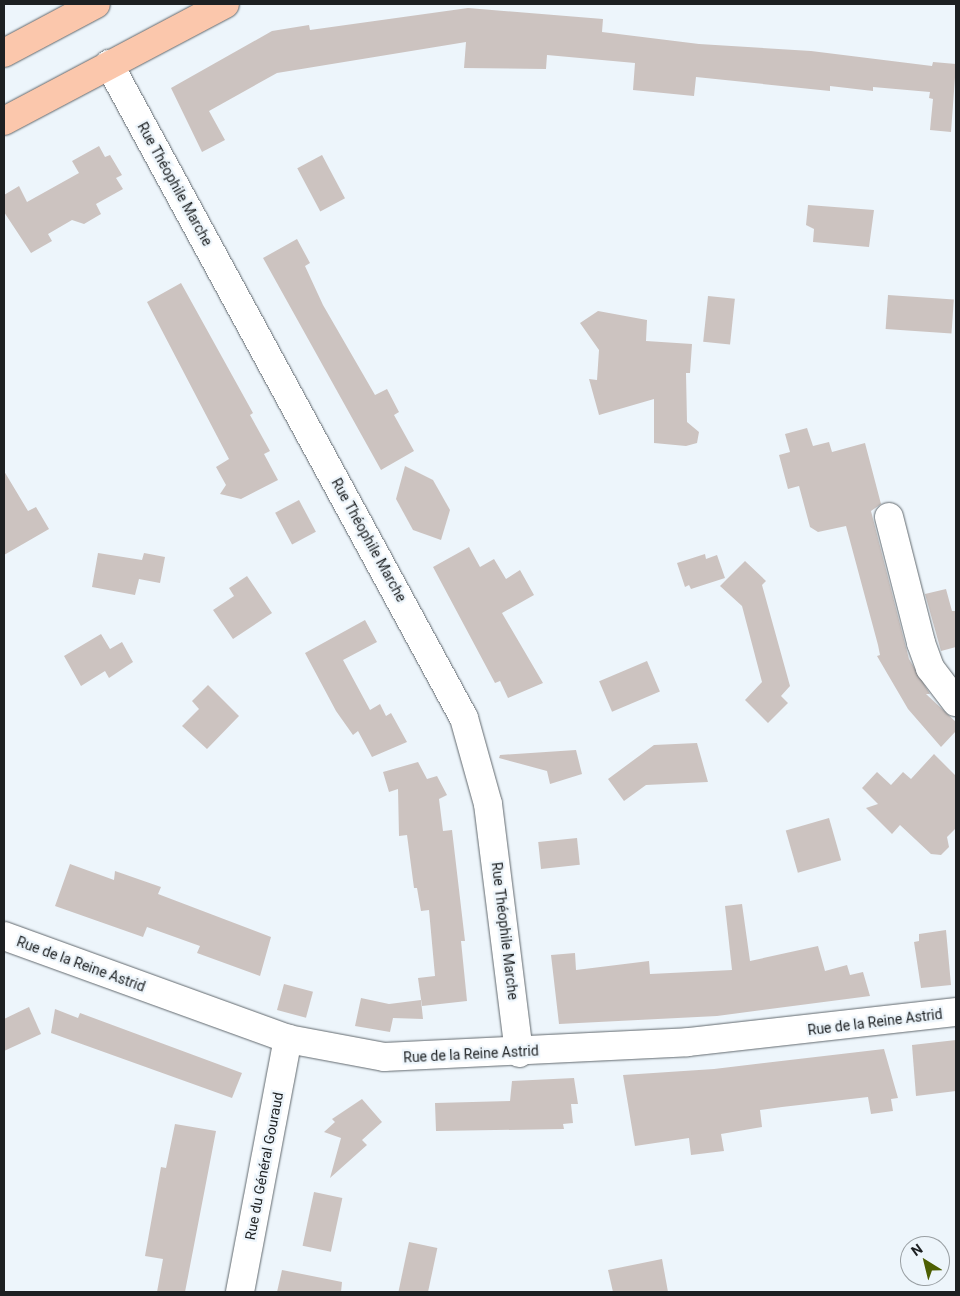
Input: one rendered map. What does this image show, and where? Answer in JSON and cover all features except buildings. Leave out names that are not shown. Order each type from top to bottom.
[{"type":"main road","points":[[4,53],[96,4]]},
{"type":"main road","points":[[4,121],[109,64],[192,10],[225,4]]},
{"type":"street","name":"Rue Théophile Marche","points":[[109,64],[464,718],[488,804],[520,1053]]},
{"type":"street","points":[[889,517],[921,643],[930,668],[956,702]]},
{"type":"street","name":"Rue de la Reine Astrid","points":[[4,936],[288,1039],[401,1058],[520,1053],[740,1038],[956,1012]]},
{"type":"street","name":"Rue du Général Gouraud","points":[[240,1292],[288,1039]]}]
